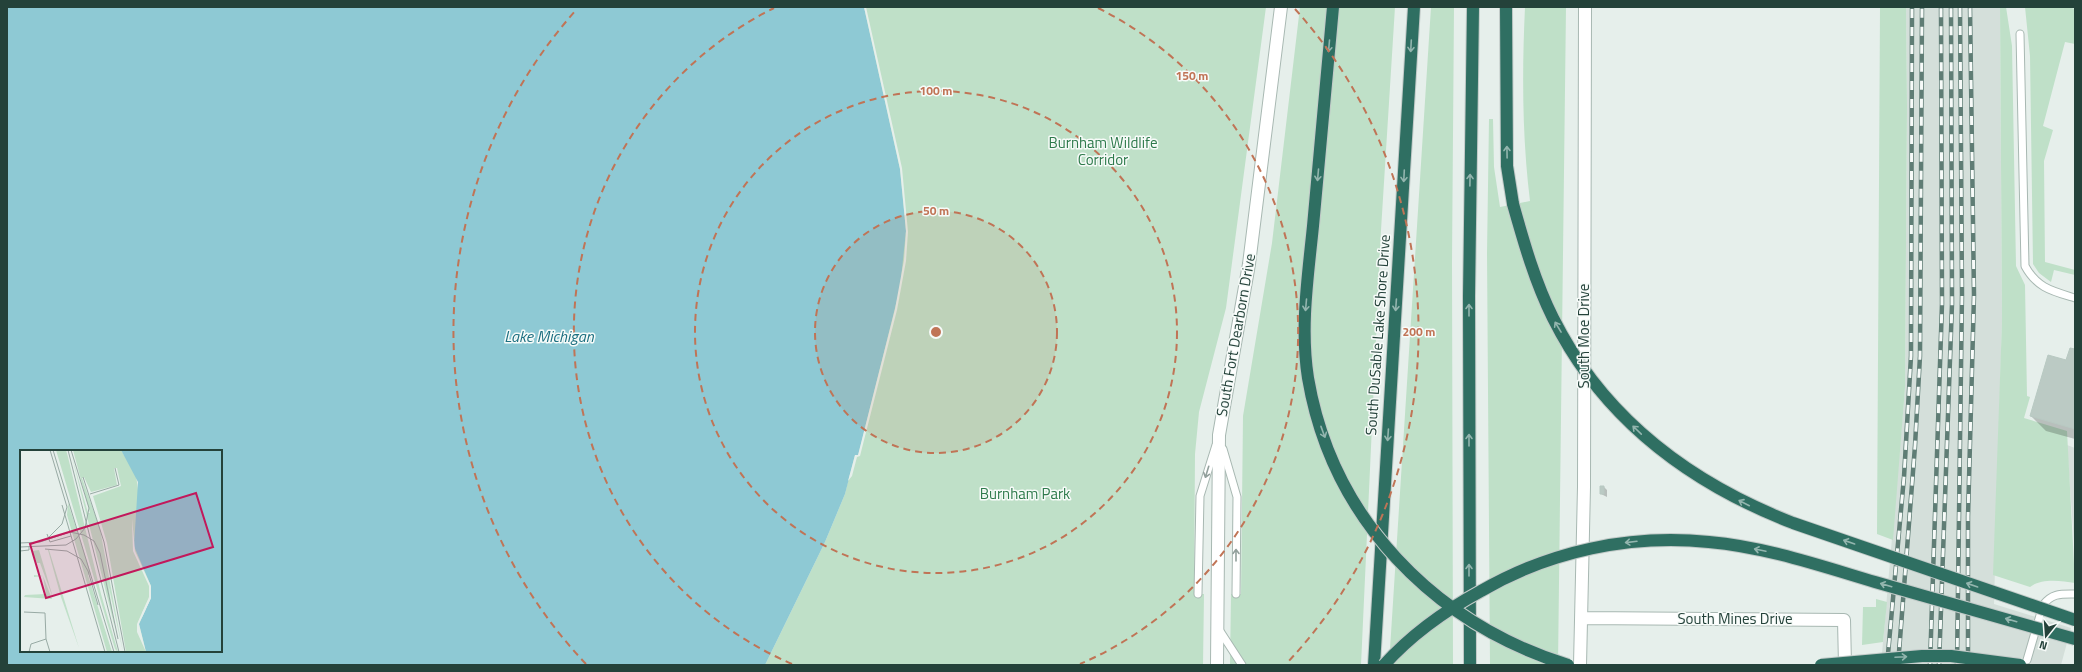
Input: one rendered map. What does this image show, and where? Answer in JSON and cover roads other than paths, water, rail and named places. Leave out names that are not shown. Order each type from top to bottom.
[{"type":"highway","points":[[1333,7],[1304,324],[1308,378],[1322,430],[1342,480],[1370,526],[1397,560],[1428,590],[1457,613],[1519,648],[1568,665]]},
{"type":"highway","name":"South DuSable Lake Shore Drive","points":[[1374,665],[1414,7]]},
{"type":"highway","points":[[1470,665],[1469,296],[1473,7]]},
{"type":"highway","points":[[1506,7],[1507,166],[1513,204],[1534,274],[1553,319],[1577,358],[1606,397],[1639,432],[1676,462],[1717,489],[1767,513],[2075,620]]},
{"type":"highway","points":[[1384,665],[1423,630],[1460,602],[1501,579],[1571,553],[1611,544],[1671,539],[1711,542],[1784,555],[2075,639]]},
{"type":"highway","points":[[1821,665],[1922,656],[1951,656],[2024,662]]},
{"type":"street","name":"South Fort Dearborn Drive","points":[[1217,665],[1219,435],[1249,264],[1281,7]]},
{"type":"street","name":"South Moe Drive","points":[[1580,665],[1584,487],[1585,7]]},
{"type":"street","name":"South Mines Drive","points":[[1582,618],[1844,620],[1845,665]]},
{"type":"lane","points":[[2020,34],[2025,266],[2031,277],[2040,285],[2048,290],[2075,298]]},
{"type":"lane","points":[[1198,594],[1200,496],[1219,435]]},
{"type":"lane","points":[[1219,435],[1236,497],[1236,594]]},
{"type":"lane","points":[[2024,662],[2043,604],[2048,598],[2057,594],[2075,594]]},
{"type":"lane","points":[[1218,627],[1242,665]]},
{"type":"water","name":"Lake Michigan","points":[[7,7],[864,7],[900,169],[906,231],[900,288],[858,456],[855,455],[845,494],[825,542],[765,665],[7,665]]},
{"type":"railway","points":[[1887,665],[1904,477],[1911,356],[1912,7]]},
{"type":"railway","points":[[1898,665],[1915,446],[1920,356],[1922,7]]},
{"type":"railway","points":[[1930,665],[1942,304],[1941,7]]},
{"type":"railway","points":[[1939,665],[1952,304],[1951,7]]},
{"type":"railway","points":[[1957,665],[1962,294],[1960,7]]},
{"type":"railway","points":[[1968,665],[1968,517],[1974,295],[1970,7]]},
{"type":"park label","name":"Burnham Wildlife Corridor","points":[[1103,152]]},
{"type":"park label","name":"Burnham Park","points":[[1025,494]]}]
